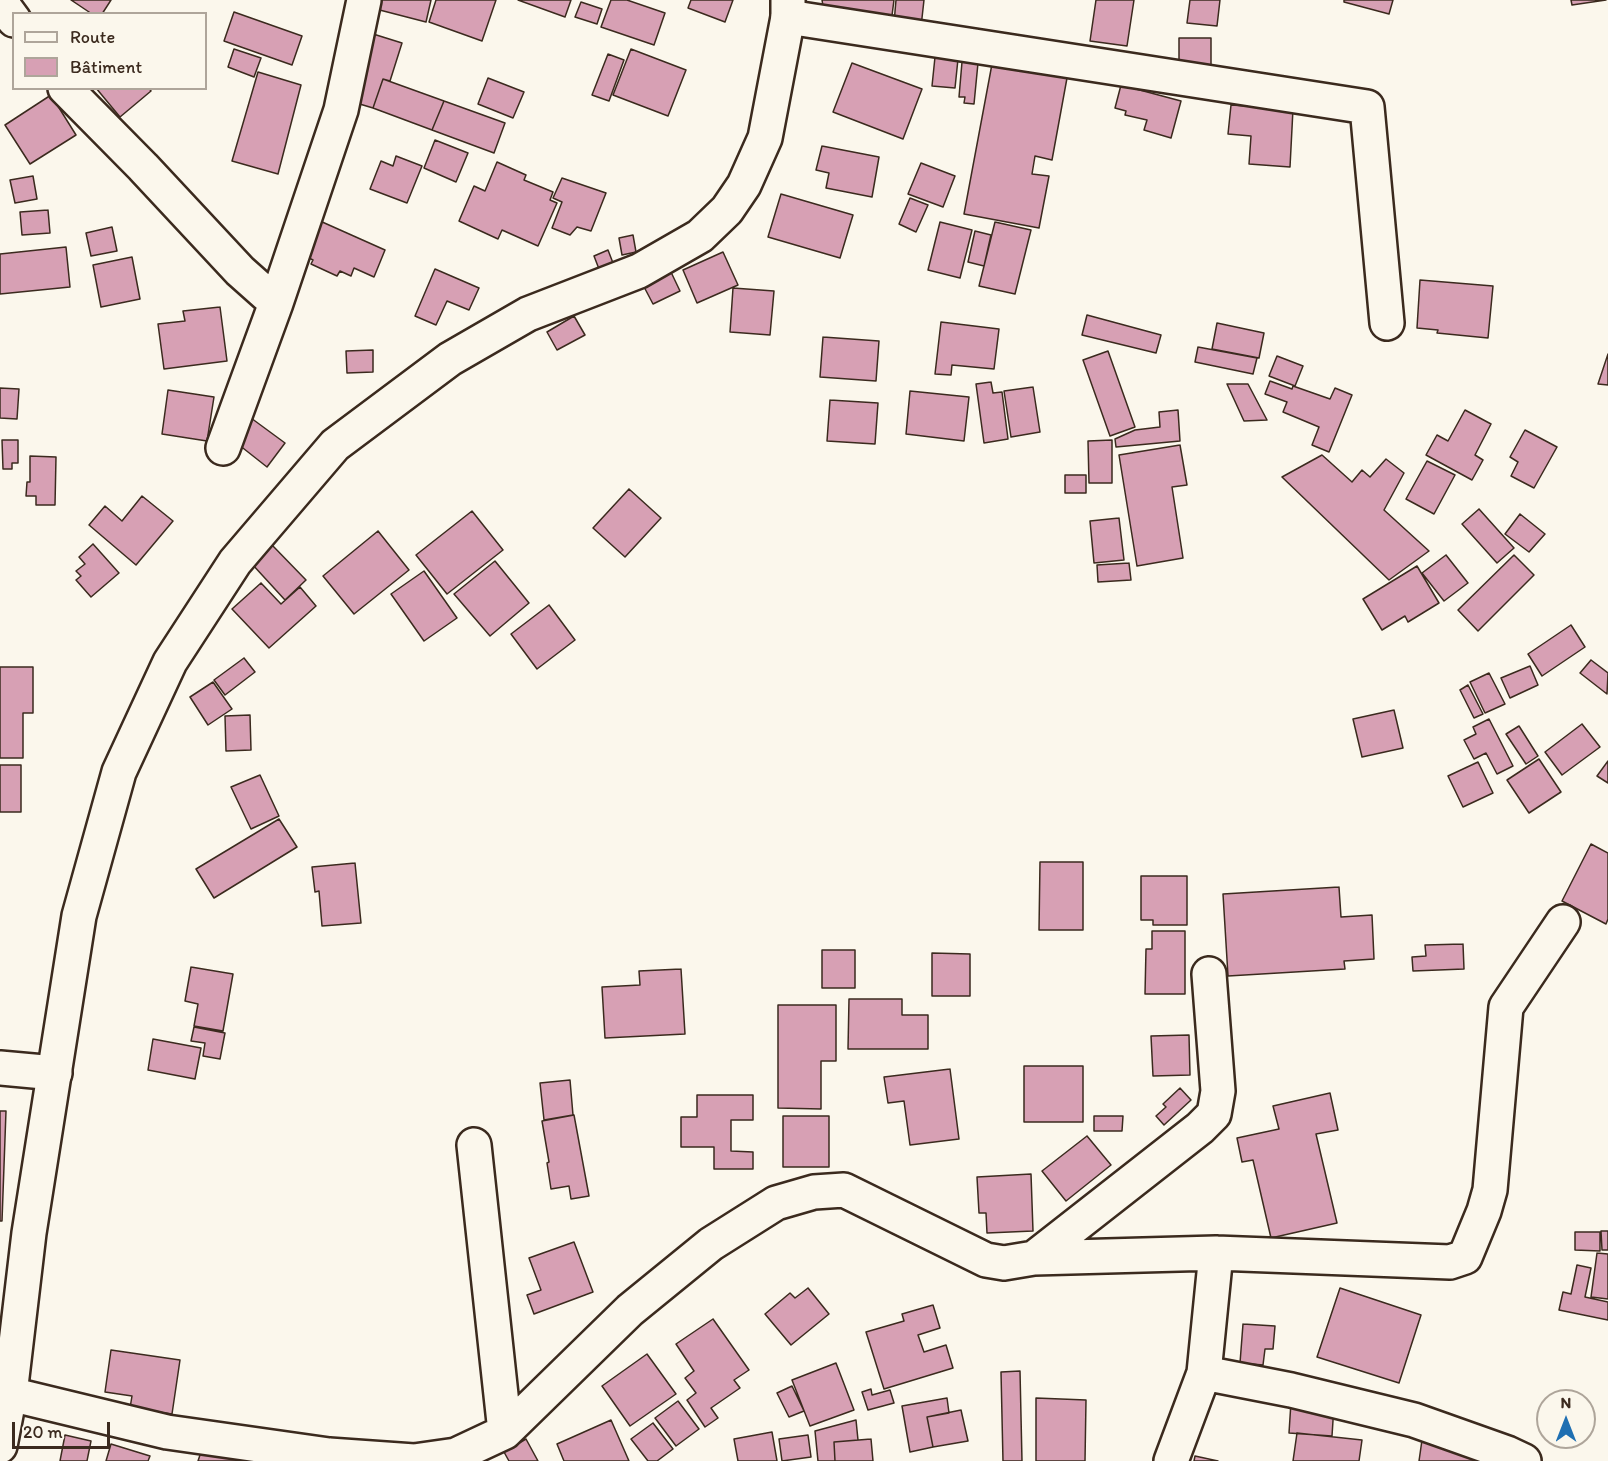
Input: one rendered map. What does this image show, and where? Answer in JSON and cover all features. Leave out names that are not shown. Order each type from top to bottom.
[{"type":"street","points":[[223,448],[276,303],[341,110],[364,0]]},
{"type":"street","points":[[0,1],[12,17]]},
{"type":"street","points":[[0,1446],[10,1394],[29,1233],[79,916],[119,772],[170,662],[235,561],[335,445],[450,359],[528,314],[639,271],[700,236],[727,210],[744,185],[765,138],[788,8],[1367,106],[1387,323]]},
{"type":"street","points":[[67,90],[240,271],[276,303]]},
{"type":"street","points":[[10,1394],[167,1432],[329,1455],[414,1461],[456,1455],[505,1432],[630,1311],[711,1245],[776,1203],[814,1192],[844,1190],[986,1260],[1004,1263],[1034,1258],[1216,1253],[1450,1262],[1465,1257],[1490,1190],[1506,1007],[1563,922]]},
{"type":"street","points":[[1034,1258],[1200,1128],[1214,1114],[1218,1090],[1209,974]]},
{"type":"street","points":[[0,1068],[55,1073]]},
{"type":"street","points":[[474,1145],[505,1432]]},
{"type":"street","points":[[1171,1461],[1204,1373],[1216,1253]]},
{"type":"street","points":[[1204,1373],[1291,1390],[1414,1420],[1524,1461]]},
{"type":"building","points":[[71,0],[111,0],[103,12],[89,12]]},
{"type":"building","points":[[370,0],[431,0],[426,22],[368,7]]},
{"type":"building","points":[[436,0],[496,0],[482,41],[429,22]]},
{"type":"building","points":[[518,0],[571,0],[565,17]]},
{"type":"building","points":[[611,0],[627,0],[665,13],[654,45],[601,27]]},
{"type":"building","points":[[691,0],[733,0],[725,22],[688,8]]},
{"type":"building","points":[[822,0],[894,0],[891,23],[823,6]]},
{"type":"building","points":[[896,0],[924,0],[921,27],[894,23]]},
{"type":"building","points":[[1096,0],[1134,0],[1127,46],[1090,41]]},
{"type":"building","points":[[1190,0],[1220,0],[1217,26],[1187,23]]},
{"type":"building","points":[[1344,0],[1393,0],[1389,14],[1344,2]]},
{"type":"building","points":[[1571,0],[1606,0],[1572,5]]},
{"type":"building","points":[[581,2],[602,9],[597,24],[575,17]]},
{"type":"building","points":[[234,12],[302,36],[292,65],[224,41]]},
{"type":"building","points":[[370,33],[402,43],[390,81],[383,79],[373,108],[353,102]]},
{"type":"building","points":[[1179,38],[1211,38],[1211,68],[1179,68]]},
{"type":"building","points":[[234,49],[261,58],[254,77],[228,67]]},
{"type":"building","points":[[631,49],[686,70],[668,116],[613,95]]},
{"type":"building","points":[[608,54],[624,60],[609,101],[592,95]]},
{"type":"building","points":[[935,57],[958,59],[955,88],[932,86]]},
{"type":"building","points":[[962,62],[978,63],[974,104],[964,103],[965,97],[959,97]]},
{"type":"building","points":[[852,63],[922,89],[903,139],[833,112]]},
{"type":"building","points":[[992,64],[1067,78],[1052,160],[1035,156],[1032,174],[1049,176],[1039,228],[964,214]]},
{"type":"building","points":[[258,72],[301,85],[278,174],[232,161]]},
{"type":"building","points":[[488,78],[524,92],[513,118],[478,104]]},
{"type":"building","points":[[383,79],[444,101],[432,130],[373,108]]},
{"type":"building","points":[[1121,85],[1181,101],[1171,138],[1144,130],[1147,120],[1125,115],[1126,111],[1115,108]]},
{"type":"building","points":[[98,90],[150,90],[151,91],[120,117]]},
{"type":"building","points":[[51,95],[76,135],[30,164],[5,125]]},
{"type":"building","points":[[444,101],[505,123],[494,153],[432,130]]},
{"type":"building","points":[[1231,105],[1293,109],[1290,167],[1249,164],[1251,136],[1228,134]]},
{"type":"building","points":[[435,140],[468,153],[456,182],[424,168]]},
{"type":"building","points":[[822,146],[879,157],[872,197],[826,188],[829,173],[816,170]]},
{"type":"building","points":[[396,156],[422,166],[407,203],[370,189],[381,161],[393,166]]},
{"type":"building","points":[[497,162],[526,175],[524,180],[553,192],[550,200],[557,203],[538,246],[502,230],[498,239],[459,221],[474,186],[485,191]]},
{"type":"building","points":[[921,163],[955,176],[943,207],[908,194]]},
{"type":"building","points":[[33,176],[37,199],[15,203],[10,180]]},
{"type":"building","points":[[562,178],[606,193],[591,231],[577,227],[570,235],[552,228],[562,202],[553,198]]},
{"type":"building","points":[[781,194],[853,215],[840,258],[768,237]]},
{"type":"building","points":[[910,198],[928,205],[916,232],[899,224]]},
{"type":"building","points":[[48,210],[50,233],[22,235],[20,212]]},
{"type":"building","points":[[320,221],[385,250],[374,277],[354,268],[351,276],[340,271],[337,276],[311,264],[313,260],[305,256]]},
{"type":"building","points":[[940,222],[972,230],[960,278],[928,270]]},
{"type":"building","points":[[995,222],[1031,230],[1015,294],[979,286]]},
{"type":"building","points":[[112,227],[117,251],[91,256],[86,233]]},
{"type":"building","points":[[975,231],[991,235],[984,266],[968,262]]},
{"type":"building","points":[[633,235],[636,252],[622,255],[619,238]]},
{"type":"building","points":[[66,247],[70,287],[0,294],[0,254]]},
{"type":"building","points":[[608,250],[613,263],[599,269],[594,256]]},
{"type":"building","points":[[723,252],[738,285],[697,303],[683,270]]},
{"type":"building","points":[[132,257],[140,299],[101,307],[93,265]]},
{"type":"building","points":[[435,269],[479,288],[469,310],[447,301],[436,325],[415,316]]},
{"type":"building","points":[[670,270],[680,291],[653,304],[642,283]]},
{"type":"building","points":[[1420,280],[1493,286],[1488,338],[1437,333],[1438,330],[1417,328]]},
{"type":"building","points":[[733,288],[774,291],[770,335],[730,332]]},
{"type":"building","points":[[220,307],[227,361],[164,369],[158,324],[185,321],[183,311]]},
{"type":"building","points":[[1087,315],[1161,335],[1156,353],[1082,335]]},
{"type":"building","points":[[574,316],[585,335],[557,350],[547,332]]},
{"type":"building","points":[[941,322],[999,329],[994,369],[952,365],[951,375],[935,374]]},
{"type":"building","points":[[1217,323],[1264,333],[1259,358],[1212,349]]},
{"type":"building","points":[[823,337],[879,341],[876,381],[820,377]]},
{"type":"building","points":[[1198,347],[1257,358],[1253,374],[1195,362]]},
{"type":"building","points":[[373,350],[373,372],[347,373],[346,351]]},
{"type":"building","points":[[1108,351],[1135,427],[1110,436],[1083,360]]},
{"type":"building","points":[[1608,354],[1608,385],[1598,384]]},
{"type":"building","points":[[1277,356],[1303,366],[1295,386],[1269,376]]},
{"type":"building","points":[[1270,381],[1292,389],[1293,386],[1330,399],[1335,388],[1352,395],[1329,452],[1312,445],[1319,427],[1283,412],[1287,402],[1265,394]]},
{"type":"building","points":[[991,382],[993,393],[1002,392],[1008,439],[984,443],[976,384]]},
{"type":"building","points":[[1227,384],[1248,384],[1267,420],[1244,421]]},
{"type":"building","points":[[1033,387],[1040,432],[1011,437],[1004,391]]},
{"type":"building","points":[[0,388],[19,389],[17,419],[0,418]]},
{"type":"building","points":[[168,390],[214,397],[207,441],[162,434]]},
{"type":"building","points":[[910,391],[969,397],[964,441],[906,434]]},
{"type":"building","points":[[830,400],[878,403],[875,444],[827,441]]},
{"type":"building","points":[[1178,410],[1180,441],[1116,447],[1115,439],[1135,430],[1160,427],[1159,412]]},
{"type":"building","points":[[1465,410],[1491,424],[1475,455],[1483,460],[1472,480],[1426,455],[1437,435],[1448,441]]},
{"type":"building","points":[[251,418],[285,443],[267,467],[234,441]]},
{"type":"building","points":[[1525,430],[1557,447],[1534,488],[1511,476],[1518,462],[1510,457]]},
{"type":"building","points":[[2,440],[18,440],[18,463],[12,463],[12,469],[3,469]]},
{"type":"building","points":[[1112,440],[1112,483],[1089,483],[1088,441]]},
{"type":"building","points":[[1180,445],[1187,485],[1172,487],[1183,558],[1137,566],[1119,455]]},
{"type":"building","points":[[1322,455],[1352,482],[1362,470],[1370,477],[1386,459],[1404,473],[1384,510],[1429,551],[1389,580],[1282,477]]},
{"type":"building","points":[[30,456],[56,457],[55,505],[36,505],[36,496],[26,496],[27,482],[30,482]]},
{"type":"building","points":[[1427,461],[1455,475],[1434,514],[1406,499]]},
{"type":"building","points":[[1065,475],[1086,475],[1086,493],[1065,493]]},
{"type":"building","points":[[629,489],[661,518],[625,557],[593,528]]},
{"type":"building","points":[[142,496],[173,521],[136,565],[89,525],[105,506],[122,521]]},
{"type":"building","points":[[1479,509],[1514,548],[1497,563],[1462,524]]},
{"type":"building","points":[[472,511],[503,550],[447,594],[416,555]]},
{"type":"building","points":[[1520,514],[1545,534],[1529,552],[1505,534]]},
{"type":"building","points":[[1119,518],[1124,560],[1094,563],[1090,521]]},
{"type":"building","points":[[378,531],[409,570],[354,614],[323,576]]},
{"type":"building","points":[[93,544],[119,573],[91,597],[76,580],[81,576],[76,571],[85,564],[79,557]]},
{"type":"building","points":[[272,545],[306,580],[285,600],[252,564]]},
{"type":"building","points":[[1446,555],[1468,583],[1444,601],[1422,573]]},
{"type":"building","points":[[1514,555],[1534,575],[1478,631],[1458,610]]},
{"type":"building","points":[[495,561],[529,603],[490,636],[454,594]]},
{"type":"building","points":[[1129,563],[1131,580],[1098,582],[1097,565]]},
{"type":"building","points":[[1417,566],[1439,603],[1408,622],[1405,616],[1382,630],[1363,599]]},
{"type":"building","points":[[424,571],[457,618],[424,641],[391,594]]},
{"type":"building","points":[[261,583],[281,604],[300,587],[316,606],[269,648],[232,609]]},
{"type":"building","points":[[549,605],[575,640],[537,669],[511,634]]},
{"type":"building","points":[[1571,625],[1585,647],[1542,676],[1528,654]]},
{"type":"building","points":[[244,658],[255,672],[225,695],[214,680]]},
{"type":"building","points":[[1591,660],[1608,673],[1607,694],[1580,673]]},
{"type":"building","points":[[1530,666],[1538,685],[1510,698],[1501,678]]},
{"type":"building","points":[[0,667],[33,667],[33,713],[23,713],[23,758],[0,758]]},
{"type":"building","points":[[1489,673],[1505,704],[1485,713],[1470,682]]},
{"type":"building","points":[[213,682],[232,709],[208,725],[190,697]]},
{"type":"building","points":[[1468,685],[1483,714],[1474,718],[1460,690]]},
{"type":"building","points":[[1394,710],[1403,748],[1362,757],[1353,719]]},
{"type":"building","points":[[250,715],[251,750],[226,751],[225,716]]},
{"type":"building","points":[[1489,719],[1513,766],[1497,774],[1486,753],[1474,759],[1464,740],[1476,734],[1473,727]]},
{"type":"building","points":[[1582,724],[1600,747],[1562,775],[1545,752]]},
{"type":"building","points":[[1519,726],[1538,756],[1526,764],[1506,734]]},
{"type":"building","points":[[1539,759],[1561,792],[1529,813],[1507,780]]},
{"type":"building","points":[[1608,761],[1608,783],[1597,776]]},
{"type":"building","points":[[1478,762],[1493,793],[1463,807],[1448,776]]},
{"type":"building","points":[[0,765],[21,765],[21,812],[0,812]]},
{"type":"building","points":[[260,775],[279,816],[251,829],[231,787]]},
{"type":"building","points":[[279,819],[297,847],[214,898],[196,869]]},
{"type":"building","points":[[1591,844],[1608,853],[1608,919],[1606,924],[1562,901]]},
{"type":"building","points":[[1040,862],[1083,862],[1083,930],[1039,930]]},
{"type":"building","points":[[355,863],[361,923],[322,926],[319,891],[315,892],[312,867]]},
{"type":"building","points":[[1141,876],[1187,876],[1187,925],[1153,925],[1153,920],[1141,920]]},
{"type":"building","points":[[1339,887],[1341,917],[1372,915],[1374,959],[1344,961],[1345,969],[1228,976],[1223,894]]},
{"type":"building","points":[[1152,931],[1185,931],[1185,994],[1145,994],[1146,949],[1152,949]]},
{"type":"building","points":[[1463,944],[1464,969],[1413,971],[1412,957],[1426,956],[1425,945]]},
{"type":"building","points":[[822,950],[855,950],[855,988],[822,988]]},
{"type":"building","points":[[932,953],[970,954],[970,996],[932,996]]},
{"type":"building","points":[[191,967],[233,974],[223,1031],[194,1026],[198,1004],[185,1001]]},
{"type":"building","points":[[681,969],[685,1034],[605,1038],[602,987],[640,985],[639,971]]},
{"type":"building","points":[[849,999],[902,999],[902,1015],[928,1015],[928,1049],[848,1049]]},
{"type":"building","points":[[778,1005],[836,1005],[836,1061],[821,1061],[821,1109],[778,1108]]},
{"type":"building","points":[[194,1027],[225,1033],[220,1059],[203,1056],[205,1043],[191,1041]]},
{"type":"building","points":[[1189,1035],[1190,1075],[1153,1076],[1151,1036]]},
{"type":"building","points":[[153,1039],[201,1048],[195,1079],[148,1070]]},
{"type":"building","points":[[1024,1066],[1083,1066],[1083,1122],[1024,1122]]},
{"type":"building","points":[[950,1069],[959,1139],[910,1145],[904,1101],[888,1103],[884,1077]]},
{"type":"building","points":[[570,1080],[573,1115],[544,1120],[540,1083]]},
{"type":"building","points":[[1180,1088],[1191,1100],[1164,1125],[1156,1116],[1166,1107],[1163,1104]]},
{"type":"building","points":[[1330,1093],[1338,1130],[1316,1134],[1337,1223],[1271,1238],[1253,1160],[1242,1162],[1237,1138],[1279,1129],[1273,1106]]},
{"type":"building","points":[[697,1095],[753,1095],[753,1120],[731,1120],[731,1151],[753,1152],[753,1169],[714,1169],[714,1147],[681,1147],[681,1117],[697,1117]]},
{"type":"building","points":[[0,1111],[6,1111],[2,1221],[0,1221]]},
{"type":"building","points":[[574,1115],[589,1196],[571,1199],[569,1186],[551,1189],[542,1121]]},
{"type":"building","points":[[783,1116],[829,1116],[829,1167],[783,1167]]},
{"type":"building","points":[[1094,1116],[1123,1116],[1122,1131],[1094,1131]]},
{"type":"building","points":[[1087,1136],[1111,1165],[1066,1201],[1042,1171]]},
{"type":"building","points":[[1031,1174],[1033,1231],[987,1233],[986,1213],[979,1213],[977,1177]]},
{"type":"building","points":[[1601,1231],[1608,1231],[1608,1250],[1602,1250]]},
{"type":"building","points":[[1575,1232],[1600,1232],[1600,1251],[1575,1250]]},
{"type":"building","points":[[574,1242],[593,1292],[534,1314],[527,1295],[541,1290],[529,1258]]},
{"type":"building","points":[[1597,1253],[1608,1254],[1608,1299],[1591,1297]]},
{"type":"building","points":[[1577,1265],[1591,1268],[1585,1297],[1608,1302],[1608,1320],[1559,1310],[1563,1292],[1571,1294]]},
{"type":"building","points":[[808,1288],[829,1314],[791,1345],[765,1314],[790,1293],[795,1298]]},
{"type":"building","points":[[1340,1288],[1421,1315],[1399,1383],[1317,1357]]},
{"type":"building","points":[[933,1305],[940,1328],[918,1335],[924,1352],[946,1345],[953,1368],[884,1389],[866,1332],[904,1321],[902,1314]]},
{"type":"building","points":[[713,1319],[749,1370],[734,1380],[740,1388],[711,1408],[718,1418],[705,1427],[687,1400],[696,1393],[685,1378],[694,1371],[676,1344]]},
{"type":"building","points":[[1243,1324],[1275,1326],[1273,1349],[1265,1349],[1263,1365],[1240,1363]]},
{"type":"building","points":[[111,1350],[180,1360],[172,1414],[130,1408],[132,1396],[105,1392]]},
{"type":"building","points":[[647,1354],[676,1394],[630,1426],[602,1386]]},
{"type":"building","points":[[836,1363],[854,1410],[810,1426],[792,1380]]},
{"type":"building","points":[[1020,1371],[1022,1461],[1003,1461],[1001,1372]]},
{"type":"building","points":[[792,1386],[804,1411],[789,1417],[777,1393]]},
{"type":"building","points":[[871,1389],[872,1395],[890,1390],[894,1403],[868,1410],[862,1392]]},
{"type":"building","points":[[947,1398],[949,1413],[927,1417],[933,1447],[910,1452],[902,1406]]},
{"type":"building","points":[[1036,1398],[1086,1400],[1085,1461],[1036,1461]]},
{"type":"building","points":[[678,1401],[699,1429],[676,1446],[655,1418]]},
{"type":"building","points":[[1291,1402],[1334,1405],[1332,1436],[1289,1433]]},
{"type":"building","points":[[961,1410],[968,1441],[933,1447],[927,1417]]},
{"type":"building","points":[[611,1420],[629,1461],[564,1461],[557,1444]]},
{"type":"building","points":[[856,1420],[858,1440],[834,1442],[835,1461],[818,1461],[815,1431]]},
{"type":"building","points":[[653,1423],[673,1449],[657,1461],[648,1461],[631,1439]]},
{"type":"building","points":[[772,1432],[777,1461],[738,1461],[734,1439]]},
{"type":"building","points":[[1297,1433],[1362,1440],[1359,1461],[1293,1461]]},
{"type":"building","points":[[65,1435],[91,1441],[87,1461],[60,1461]]},
{"type":"building","points":[[808,1435],[811,1457],[782,1461],[779,1439]]},
{"type":"building","points":[[526,1439],[538,1461],[509,1461],[504,1452]]},
{"type":"building","points":[[871,1439],[873,1461],[835,1461],[834,1442]]},
{"type":"building","points":[[1422,1440],[1488,1461],[1419,1461]]},
{"type":"building","points":[[111,1444],[150,1456],[148,1461],[106,1461]]},
{"type":"building","points":[[203,1446],[247,1461],[198,1461]]},
{"type":"building","points":[[1195,1456],[1218,1461],[1194,1461]]}]
